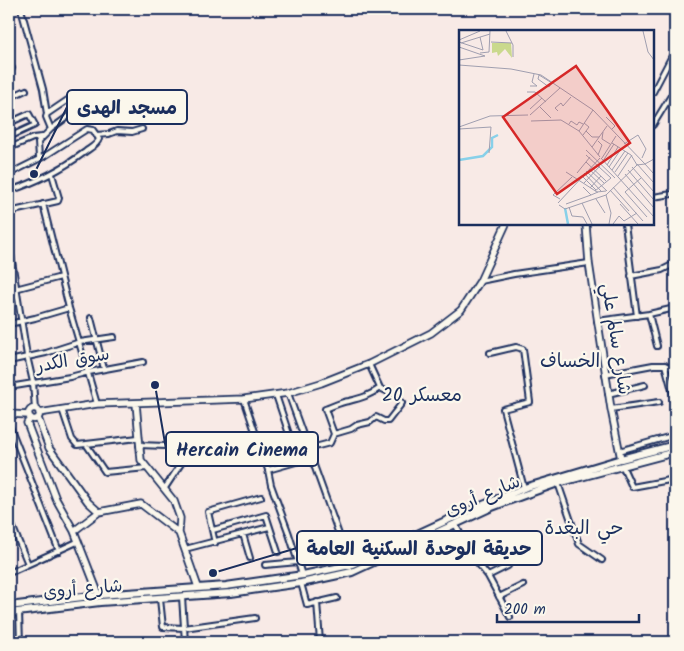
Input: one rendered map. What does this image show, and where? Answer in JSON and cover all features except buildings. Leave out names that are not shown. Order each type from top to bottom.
[{"type":"main road","name":"شارع أروى","points":[[454,521],[558,483],[675,445]]},
{"type":"main road","name":"شارع أروى","points":[[100,599],[160,599],[231,593],[301,583],[351,569],[524,488],[622,462],[675,452]]},
{"type":"main road","name":"شارع أروى","points":[[9,606],[18,607],[198,587],[226,586],[351,569]]},
{"type":"main road","points":[[198,587],[201,595]]},
{"type":"main road","name":"شارع أروى","points":[[9,613],[18,607]]},
{"type":"street","points":[[22,9],[43,89],[46,117],[51,129]]},
{"type":"street","points":[[654,90],[675,50]]},
{"type":"street","points":[[654,123],[675,89]]},
{"type":"street","points":[[9,98],[26,90]]},
{"type":"street","points":[[47,114],[76,96],[97,113]]},
{"type":"street","points":[[39,158],[38,142],[42,137],[85,104]]},
{"type":"street","points":[[9,123],[29,114],[35,125],[9,137]]},
{"type":"street","points":[[9,174],[87,129],[93,130],[99,139],[97,144],[52,174],[9,191]]},
{"type":"street","points":[[96,135],[117,131],[132,132],[142,129]]},
{"type":"street","points":[[9,148],[33,138],[42,137]]},
{"type":"street","points":[[9,212],[59,200],[52,174]]},
{"type":"street","points":[[654,197],[672,194]]},
{"type":"street","points":[[43,204],[69,308],[97,404]]},
{"type":"street","points":[[100,599],[74,532],[56,499],[41,460],[28,423],[30,410],[37,413],[97,404],[244,399],[288,393],[321,383],[369,364],[431,333],[461,310],[480,281],[506,225]]},
{"type":"street","name":"شارع سالم علي","points":[[586,225],[589,263],[608,394],[622,462]]},
{"type":"street","points":[[625,225],[637,316]]},
{"type":"street","points":[[9,246],[11,272],[17,296],[26,356],[33,382],[37,413],[49,448],[88,502],[99,512]]},
{"type":"street","points":[[631,276],[662,270],[674,264],[675,252]]},
{"type":"street","points":[[480,281],[589,263]]},
{"type":"street","points":[[15,289],[61,277]]},
{"type":"street","points":[[9,298],[17,296]]},
{"type":"street","points":[[9,324],[69,308]]},
{"type":"street","points":[[597,321],[650,314],[675,308]]},
{"type":"street","points":[[650,314],[657,346]]},
{"type":"street","points":[[91,318],[104,369]]},
{"type":"street","points":[[9,361],[46,353],[80,342],[114,336]]},
{"type":"street","points":[[490,353],[516,347],[523,349],[530,402],[503,409],[524,488]]},
{"type":"street","name":"سوق الكدر","points":[[9,386],[70,377],[143,362]]},
{"type":"street","points":[[334,434],[370,422],[376,417],[388,421],[402,403],[396,396],[380,388],[369,364]]},
{"type":"street","points":[[606,374],[653,364],[665,365],[675,370]]},
{"type":"street","points":[[665,365],[675,401]]},
{"type":"street","points":[[608,394],[645,385]]},
{"type":"street","points":[[307,449],[330,443],[334,434],[324,409],[348,401],[359,400],[380,388]]},
{"type":"street","points":[[288,393],[351,569]]},
{"type":"street","points":[[276,395],[298,461]]},
{"type":"street","points":[[244,399],[268,470],[271,485],[303,575]]},
{"type":"street","points":[[611,409],[659,402]]},
{"type":"street","points":[[136,403],[141,460],[174,501],[180,518],[179,533],[198,587]]},
{"type":"street","points":[[62,409],[72,439],[77,445],[139,442],[192,447],[256,437]]},
{"type":"street","points":[[9,414],[34,419],[37,413]]},
{"type":"street","points":[[9,424],[59,551]]},
{"type":"street","points":[[619,451],[675,435]]},
{"type":"street","points":[[86,444],[105,472],[147,468]]},
{"type":"street","points":[[165,488],[192,447]]},
{"type":"street","points":[[41,460],[54,454]]},
{"type":"street","points":[[268,470],[310,458]]},
{"type":"street","points":[[622,462],[632,488],[675,479]]},
{"type":"street","points":[[558,483],[579,544],[602,560]]},
{"type":"street","points":[[215,543],[208,512],[261,497]]},
{"type":"street","points":[[74,532],[99,512],[142,504],[179,533]]},
{"type":"street","points":[[213,530],[266,515],[278,552]]},
{"type":"street","points":[[9,518],[28,564]]},
{"type":"street","points":[[454,521],[472,556],[488,576],[510,617]]},
{"type":"street","points":[[185,549],[215,543],[269,527]]},
{"type":"street","points":[[243,534],[250,558]]},
{"type":"street","points":[[9,572],[77,542]]},
{"type":"street","points":[[472,556],[500,546],[508,566],[488,576]]},
{"type":"street","points":[[265,565],[298,562]]},
{"type":"street","points":[[301,583],[306,604],[337,598]]},
{"type":"street","points":[[499,598],[523,585]]},
{"type":"street","points":[[182,597],[185,642]]},
{"type":"street","points":[[160,599],[163,627],[184,628],[255,618]]},
{"type":"street","points":[[317,602],[320,642]]},
{"type":"street","points":[[18,607],[20,642]]},
{"type":"place","name":"مسجد الهدى","points":[[34,174]]},
{"type":"place","name":"Hercain Cinema","points":[[155,385]]},
{"type":"place","name":"حديقة الوحدة السكنية العامة","points":[[213,573]]},
{"type":"district","name":"الخساف","points":[[570,362]]},
{"type":"district","name":"معسكر 20","points":[[422,396]]},
{"type":"district","name":"حي البغدة","points":[[584,529]]}]
